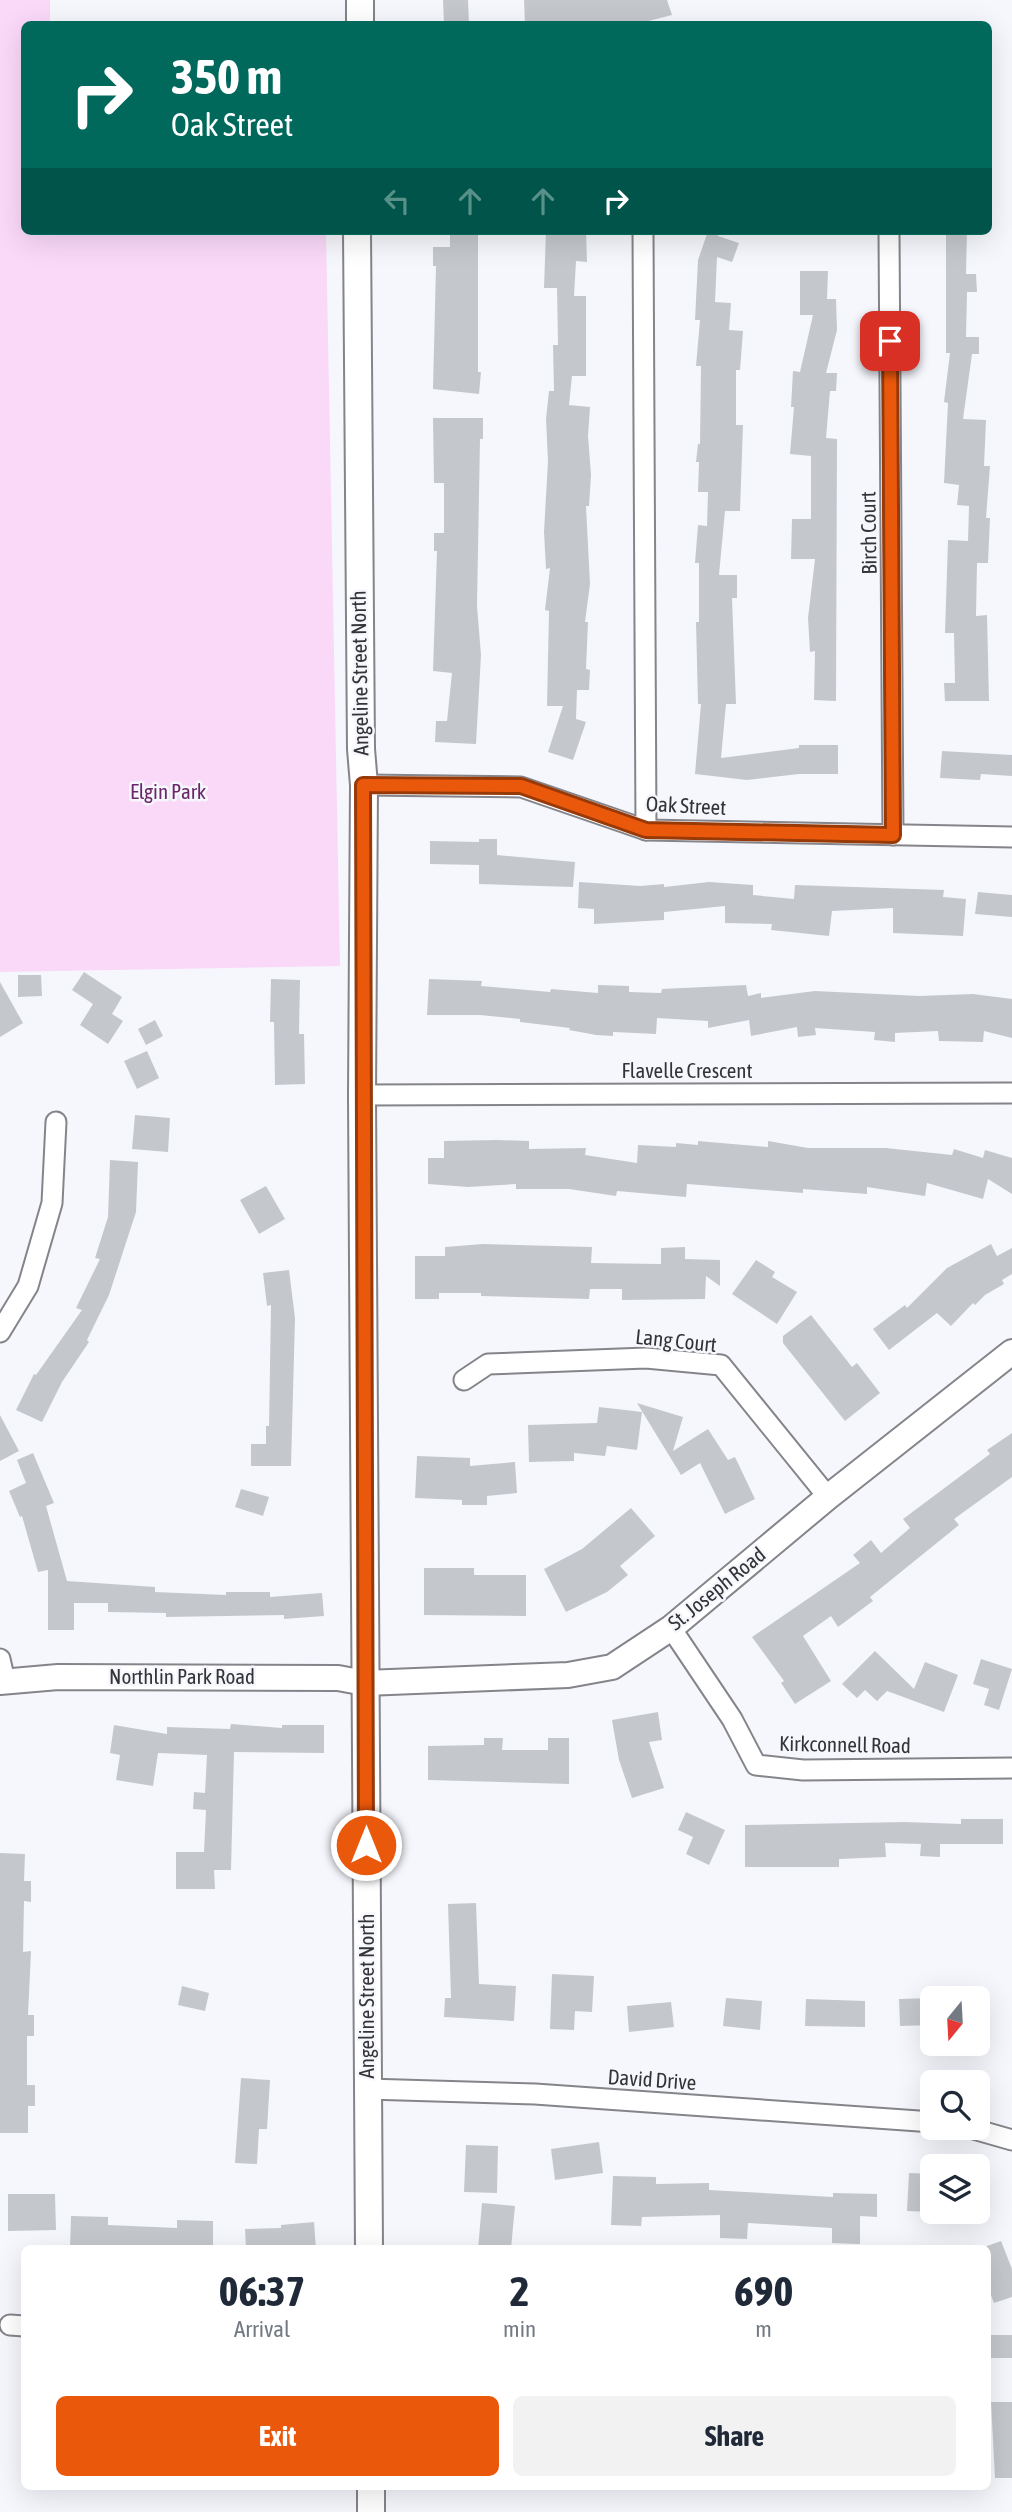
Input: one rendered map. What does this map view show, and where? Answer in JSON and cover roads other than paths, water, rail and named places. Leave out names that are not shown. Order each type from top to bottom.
[{"type":"main road","points":[[360,0],[360,21]]},
{"type":"main road","name":"Angeline Street North","points":[[357,235],[360,735],[363,785],[362,1095],[369,2245]]},
{"type":"main road","points":[[371,2490],[371,2512]]},
{"type":"street","points":[[643,235],[646,830]]},
{"type":"street","name":"Birch Court","points":[[889,235],[893,835]]},
{"type":"street","name":"Oak Street","points":[[363,785],[521,786],[646,830],[1012,837]]},
{"type":"street","name":"Flavelle Crescent","points":[[362,1095],[1012,1093]]},
{"type":"street","points":[[0,1332],[28,1286],[52,1203],[56,1122]]},
{"type":"street","name":"St. Joseph Road","points":[[365,1683],[568,1675],[612,1667],[671,1628],[828,1497],[1011,1355]]},
{"type":"street","name":"Lang Court","points":[[464,1380],[488,1364],[646,1358],[721,1366],[828,1497]]},
{"type":"street","name":"Kirkconnell Road","points":[[671,1628],[732,1719],[756,1765],[803,1770],[1012,1768]]},
{"type":"street","name":"Northlin Park Road","points":[[2,1674],[58,1677],[338,1678],[365,1683]]},
{"type":"street","name":"David Drive","points":[[367,2089],[535,2094],[920,2121]]},
{"type":"street","points":[[990,2134],[1012,2140]]},
{"type":"park label","name":"Elgin Park","points":[[168,792]]}]
